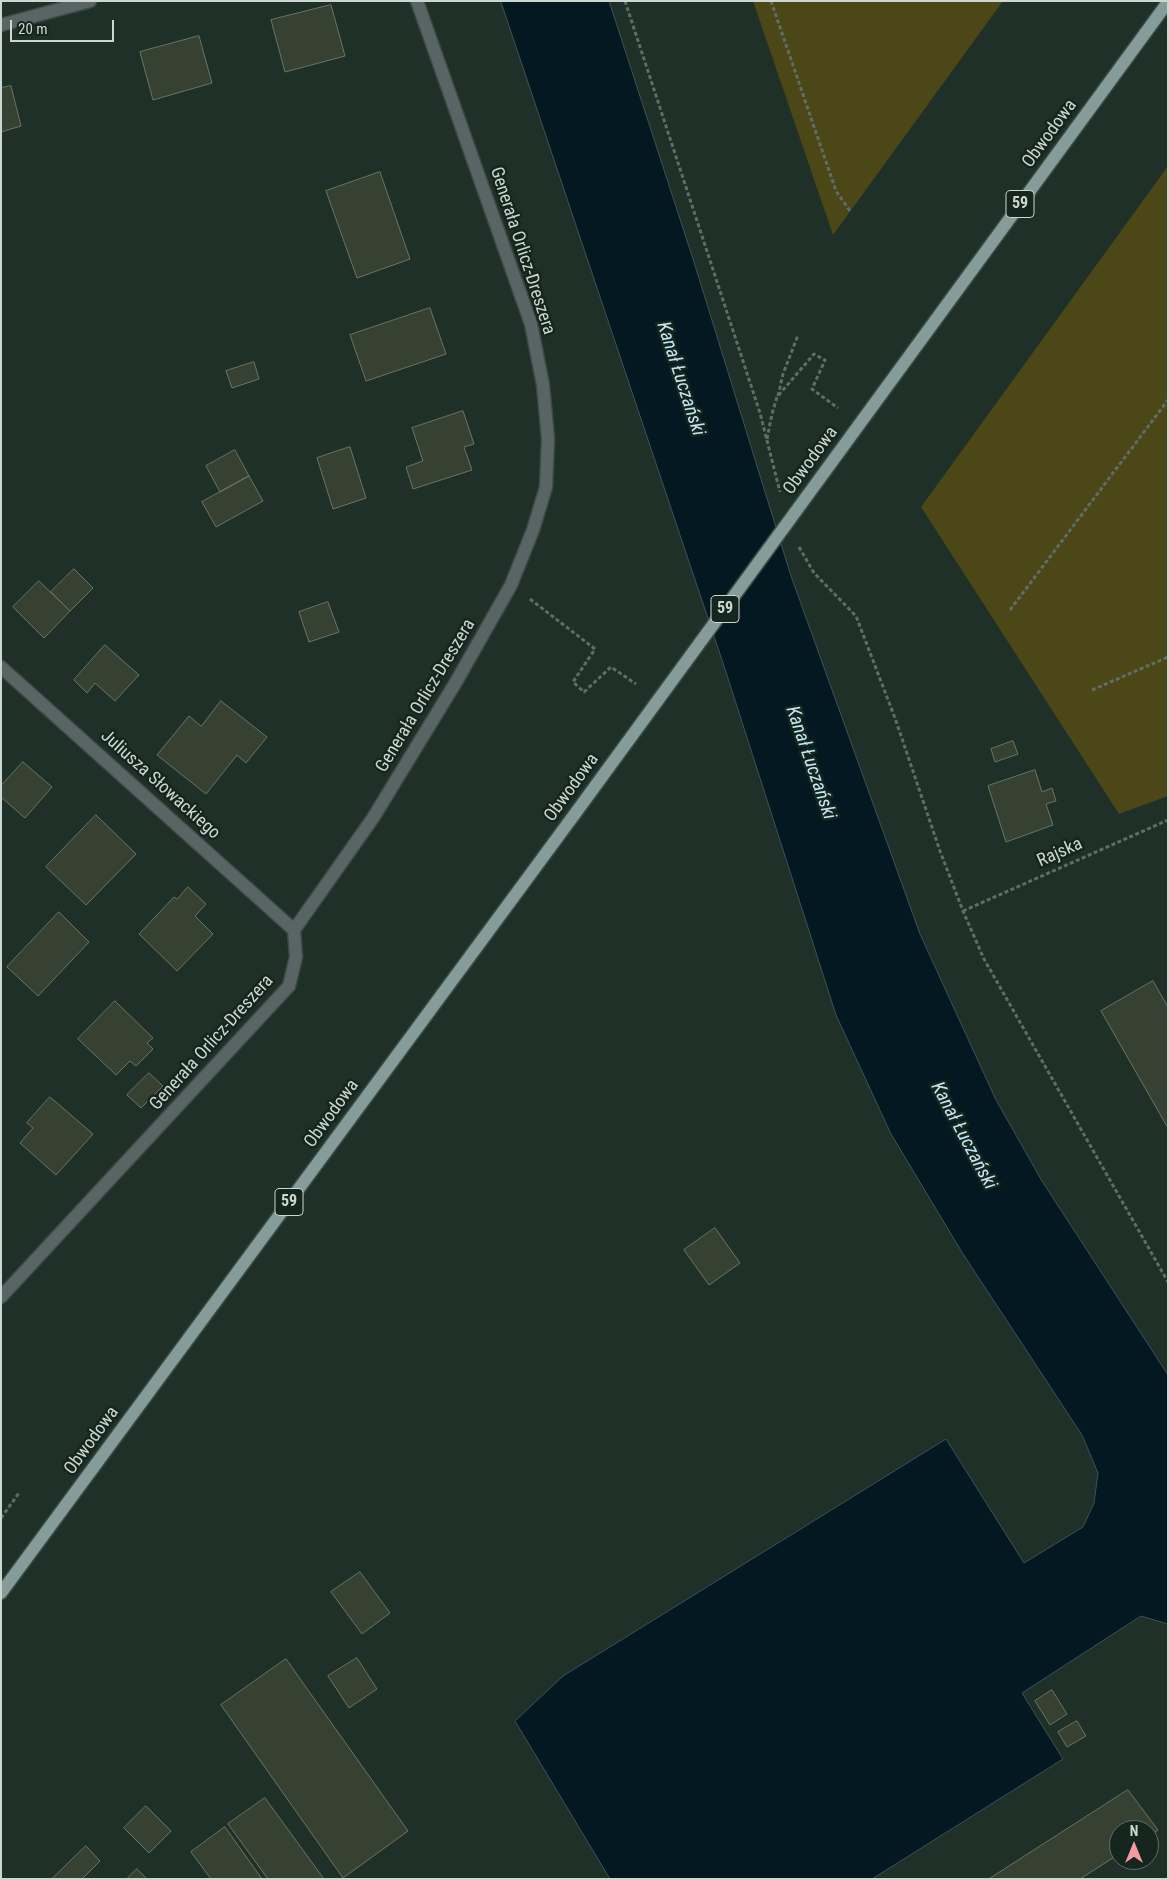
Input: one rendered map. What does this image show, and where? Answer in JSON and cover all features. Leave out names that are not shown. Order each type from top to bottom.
[{"type":"main road","name":"Obwodowa","points":[[1,1593],[577,811],[1168,2]]},
{"type":"street","points":[[1,25],[90,1]]},
{"type":"street","name":"Generała Orlicz-Dreszera","points":[[1,1297],[289,986],[296,957],[294,930],[373,818],[456,682],[511,585],[533,530],[546,487],[548,439],[543,385],[531,324],[417,1]]},
{"type":"street","name":"Juliusza Słowackiego","points":[[1,667],[294,930]]},
{"type":"path","points":[[625,1],[754,394],[782,501]]},
{"type":"path","points":[[770,1],[836,191],[850,212]]},
{"type":"path","points":[[766,440],[783,374],[798,335]]},
{"type":"path","points":[[777,397],[814,354],[825,360],[812,390],[838,408]]},
{"type":"path","points":[[1010,610],[1168,400]]},
{"type":"path","points":[[798,545],[814,573],[856,616],[896,718],[940,851],[984,959],[1168,1282]]},
{"type":"path","points":[[511,585],[594,649],[573,682],[584,692],[611,667],[636,684]]},
{"type":"path","points":[[1092,690],[1168,657]]},
{"type":"path","name":"Rajska","points":[[963,911],[1168,820]]},
{"type":"path","points":[[1,1518],[19,1493]]},
{"type":"shaded area","points":[[753,1],[1003,1],[833,235]]},
{"type":"shaded area","points":[[1168,166],[1168,796],[1119,814],[921,507]]},
{"type":"water","name":"Kanał Łuczański","points":[[501,1],[609,1],[694,262],[791,576],[920,934],[996,1100],[1042,1181],[1168,1375],[1168,1624],[1141,1616],[1022,1693],[1063,1759],[872,1879],[610,1879],[515,1721],[563,1676],[946,1439],[1024,1563],[1083,1527],[1094,1503],[1098,1473],[1082,1435],[963,1254],[891,1134],[836,1015],[725,669]]},
{"type":"building","points":[[331,5],[345,56],[285,72],[271,20]]},
{"type":"building","points":[[199,36],[212,83],[153,100],[140,52]]},
{"type":"building","points":[[11,86],[21,126],[1,132],[1,88]]},
{"type":"building","points":[[380,172],[410,259],[357,278],[326,191]]},
{"type":"building","points":[[430,308],[446,354],[366,381],[350,335]]},
{"type":"building","points":[[254,362],[259,379],[232,388],[226,371]]},
{"type":"building","points":[[463,411],[474,444],[464,447],[472,470],[413,489],[406,467],[423,461],[412,428]]},
{"type":"building","points":[[350,447],[366,498],[333,509],[317,458]]},
{"type":"building","points":[[235,450],[249,476],[220,492],[206,466]]},
{"type":"building","points":[[249,476],[263,501],[216,527],[202,502]]},
{"type":"building","points":[[74,569],[93,588],[70,611],[51,592]]},
{"type":"building","points":[[39,581],[70,611],[44,638],[13,607]]},
{"type":"building","points":[[328,602],[339,632],[309,642],[299,612]]},
{"type":"building","points":[[105,645],[139,675],[115,701],[95,683],[87,693],[74,680]]},
{"type":"building","points":[[221,701],[267,737],[246,763],[237,755],[206,794],[157,755],[189,716],[201,726]]},
{"type":"building","points":[[1013,741],[1018,754],[995,762],[991,749]]},
{"type":"building","points":[[23,762],[52,787],[25,818],[1,797],[1,786]]},
{"type":"building","points":[[1035,770],[1042,792],[1052,788],[1056,801],[1046,804],[1053,825],[1006,842],[988,786]]},
{"type":"building","points":[[96,815],[136,854],[86,905],[46,867]]},
{"type":"building","points":[[188,887],[206,904],[195,916],[213,934],[177,971],[139,934],[174,897],[177,899]]},
{"type":"building","points":[[59,912],[89,942],[38,996],[7,967]]},
{"type":"building","points":[[1153,981],[1168,1007],[1168,1128],[1101,1011]]},
{"type":"building","points":[[115,1001],[153,1038],[147,1043],[153,1049],[136,1066],[130,1061],[116,1075],[78,1039]]},
{"type":"building","points":[[149,1073],[163,1086],[141,1108],[127,1095]]},
{"type":"building","points":[[50,1097],[93,1134],[56,1175],[20,1143],[33,1128],[27,1123]]},
{"type":"building","points":[[715,1228],[740,1263],[709,1285],[684,1250]]},
{"type":"building","points":[[360,1572],[390,1613],[362,1634],[331,1592]]},
{"type":"building","points":[[357,1658],[377,1689],[349,1708],[328,1676]]},
{"type":"building","points":[[286,1659],[408,1831],[343,1878],[221,1705]]},
{"type":"building","points":[[1052,1690],[1067,1714],[1050,1725],[1035,1701]]},
{"type":"building","points":[[1077,1721],[1086,1736],[1067,1747],[1058,1732]]},
{"type":"building","points":[[1128,1790],[1150,1820],[1109,1820],[1109,1860],[1080,1879],[989,1879]]},
{"type":"building","points":[[265,1798],[324,1879],[268,1879],[228,1824]]},
{"type":"building","points":[[146,1806],[171,1831],[149,1853],[124,1828]]},
{"type":"building","points":[[225,1827],[262,1879],[211,1879],[191,1852]]},
{"type":"building","points":[[86,1846],[100,1861],[82,1879],[52,1879]]},
{"type":"building","points":[[137,1869],[147,1879],[127,1879]]}]
